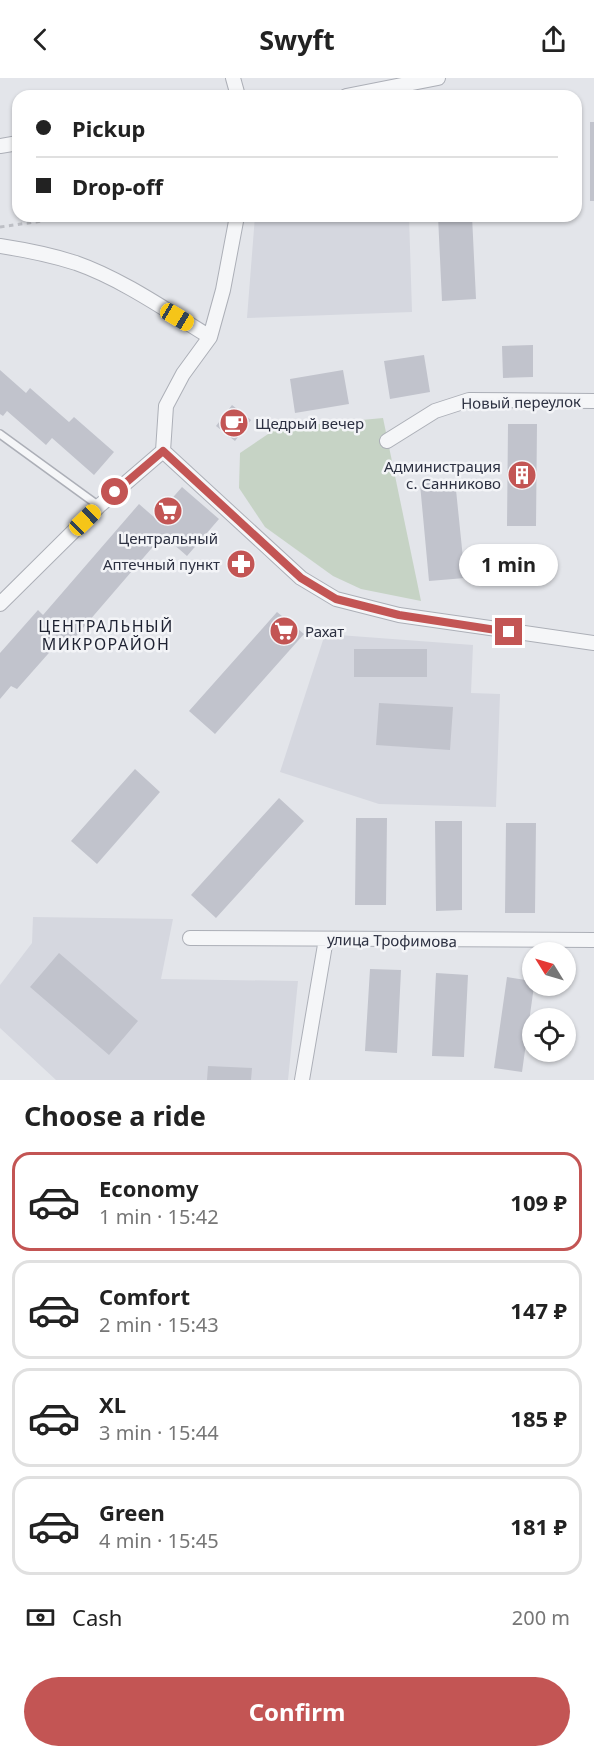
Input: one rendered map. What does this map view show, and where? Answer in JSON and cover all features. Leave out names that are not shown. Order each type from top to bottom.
[{"type":"street","points":[[377,90],[438,78]]},
{"type":"street","points":[[0,604],[99,506],[163,451],[166,406],[183,374],[210,337],[223,290],[236,222]]},
{"type":"street","points":[[0,246],[39,252],[79,264],[143,297],[210,337]]},
{"type":"street","name":"Новый переулок","points":[[387,441],[435,411],[469,400],[594,401]]},
{"type":"street","points":[[163,451],[301,578],[336,599],[399,615],[594,643]]},
{"type":"street","name":"улица Трофимова","points":[[190,938],[594,940]]},
{"type":"street","points":[[302,1080],[326,939]]},
{"type":"lane","points":[[0,434],[99,506]]},
{"type":"path","points":[[0,227],[35,222]]},
{"type":"shaded area","points":[[255,222],[409,222],[412,312],[247,318]]},
{"type":"shaded area","points":[[325,634],[473,645],[471,693],[500,694],[496,807],[379,804],[280,772]]},
{"type":"shaded area","points":[[33,917],[173,919],[161,979],[298,981],[288,1080],[56,1080],[0,1028],[0,985],[32,943]]},
{"type":"green space","points":[[383,418],[421,601],[361,589],[333,576],[265,527],[239,488],[240,453],[277,428]]},
{"type":"building","points":[[590,122],[594,122],[594,201],[590,201]]},
{"type":"building","points":[[438,222],[472,222],[476,299],[442,301]]},
{"type":"building","points":[[533,345],[533,377],[503,378],[502,346]]},
{"type":"building","points":[[424,355],[430,392],[390,399],[384,361]]},
{"type":"building","points":[[0,370],[26,393],[30,388],[69,422],[74,417],[114,452],[94,475],[52,438],[46,445],[7,411],[3,416],[0,414]]},
{"type":"building","points":[[343,370],[349,404],[295,413],[290,379]]},
{"type":"building","name":"Щедрый вечер","points":[[232,405],[251,420],[235,441],[216,426]]},
{"type":"building","name":"Администрация с. Санниково","points":[[508,424],[537,424],[536,526],[507,526]]},
{"type":"building","points":[[455,480],[465,578],[429,581],[420,484]]},
{"type":"building","points":[[182,487],[219,519],[187,556],[163,535],[70,643],[63,637],[17,689],[11,686],[0,699],[0,653],[38,610],[43,615],[139,504],[155,518]]},
{"type":"building","points":[[240,549],[256,562],[242,579],[226,566]]},
{"type":"building","points":[[277,612],[304,634],[215,734],[189,711]]},
{"type":"building","points":[[354,649],[427,649],[427,677],[354,677]]},
{"type":"building","points":[[379,703],[453,707],[450,750],[376,745]]},
{"type":"building","points":[[135,769],[160,792],[97,864],[71,841]]},
{"type":"building","points":[[279,798],[304,821],[216,918],[191,895]]},
{"type":"building","points":[[356,818],[387,818],[386,905],[355,905]]},
{"type":"building","points":[[435,821],[462,821],[462,910],[436,911]]},
{"type":"building","points":[[506,823],[536,823],[535,913],[505,913]]},
{"type":"building","points":[[59,953],[138,1021],[109,1055],[30,987]]},
{"type":"building","points":[[370,969],[401,970],[397,1053],[365,1051]]},
{"type":"building","points":[[436,973],[468,975],[464,1057],[432,1056]]},
{"type":"building","points":[[507,977],[522,979],[522,996],[533,996],[531,1008],[522,1008],[522,1072],[494,1068]]},
{"type":"building","points":[[208,1066],[252,1068],[251,1080],[207,1080]]},
{"type":"place","name":"Щедрый вечер","points":[[234,423]]},
{"type":"place","name":"Администрация с. Санниково","points":[[522,475]]},
{"type":"place","name":"Центральный","points":[[168,511]]},
{"type":"place","name":"Аптечный пункт","points":[[241,564]]},
{"type":"place","name":"Рахат","points":[[284,631]]},
{"type":"district","name":"ЦЕНТРАЛЬНЫЙ МИКРОРАЙОН","points":[[106,635]]},
{"type":"route","points":[[115,492],[163,451],[301,578],[336,599],[399,615],[509,632]]}]
